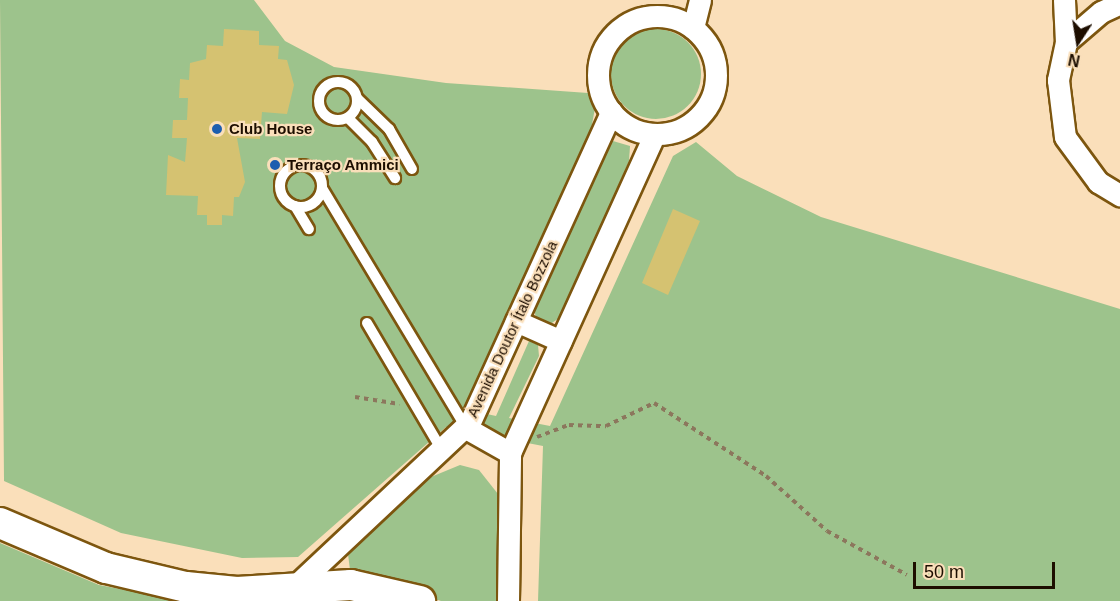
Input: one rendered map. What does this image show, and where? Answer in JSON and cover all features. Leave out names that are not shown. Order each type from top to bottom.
[{"type":"main road","points":[[0,523],[78,558],[139,578],[237,592],[351,585],[420,601]]},
{"type":"street","points":[[693,28],[700,0]]},
{"type":"street","points":[[1064,0],[1066,42],[1058,80],[1065,137],[1098,182],[1120,195]]},
{"type":"street","points":[[1066,42],[1101,12],[1120,3]]},
{"type":"street","points":[[655,8],[693,28],[716,64],[709,105],[676,131],[655,134],[623,123],[611,112],[600,93],[603,51],[614,33],[655,8]]},
{"type":"street","name":"Avenida Doutor Ítalo Bozzola","points":[[291,590],[443,452],[466,428],[611,112]]},
{"type":"street","points":[[508,601],[510,453],[655,134]]},
{"type":"street","points":[[516,321],[561,341]]},
{"type":"street","points":[[466,428],[510,453]]},
{"type":"lane","points":[[395,178],[372,142],[348,118],[326,115],[322,92],[342,82],[389,129],[412,169]]},
{"type":"lane","points":[[348,118],[357,98]]},
{"type":"lane","points":[[309,230],[295,206],[281,190],[291,168],[312,168],[466,428]]},
{"type":"lane","points":[[295,206],[309,205],[322,188]]},
{"type":"lane","points":[[367,323],[443,452]]},
{"type":"path","points":[[355,397],[417,408]]},
{"type":"path","points":[[519,433],[544,439],[569,425],[606,426],[654,403],[766,476],[827,531],[907,574]]},
{"type":"green space","points":[[0,0],[254,0],[285,41],[334,67],[446,83],[588,93],[595,108],[591,130],[464,409],[496,416],[529,341],[538,345],[539,356],[509,418],[550,426],[673,156],[696,142],[737,176],[821,217],[1120,309],[1120,601],[538,601],[543,446],[446,427],[298,557],[242,558],[121,533],[4,481]]},
{"type":"green space","points":[[656,29],[673,33],[688,42],[697,57],[701,74],[697,91],[688,106],[673,115],[656,119],[639,115],[624,106],[615,91],[611,74],[615,57],[624,42],[639,33]]},
{"type":"green space","points":[[613,141],[630,146],[629,161],[562,316],[549,325],[536,318],[534,309],[603,151]]},
{"type":"green space","points":[[460,465],[479,470],[498,494],[500,601],[441,601],[350,570],[348,554],[431,477]]},
{"type":"green space","points":[[0,543],[99,585],[185,601],[0,601]]},
{"type":"building","name":"Club House","points":[[224,29],[259,31],[259,45],[279,46],[278,59],[287,60],[294,85],[287,114],[262,112],[260,139],[237,138],[245,182],[239,197],[234,197],[233,216],[222,215],[222,225],[207,225],[207,215],[197,215],[198,196],[166,195],[168,155],[185,162],[187,138],[172,138],[173,120],[187,120],[188,98],[179,98],[180,79],[189,80],[190,63],[206,59],[207,45],[223,46]]},
{"type":"building","points":[[673,209],[700,221],[668,295],[642,283]]},
{"type":"place","name":"Club House","points":[[217,129]]},
{"type":"place","name":"Terraço Ammici","points":[[275,165]]}]
